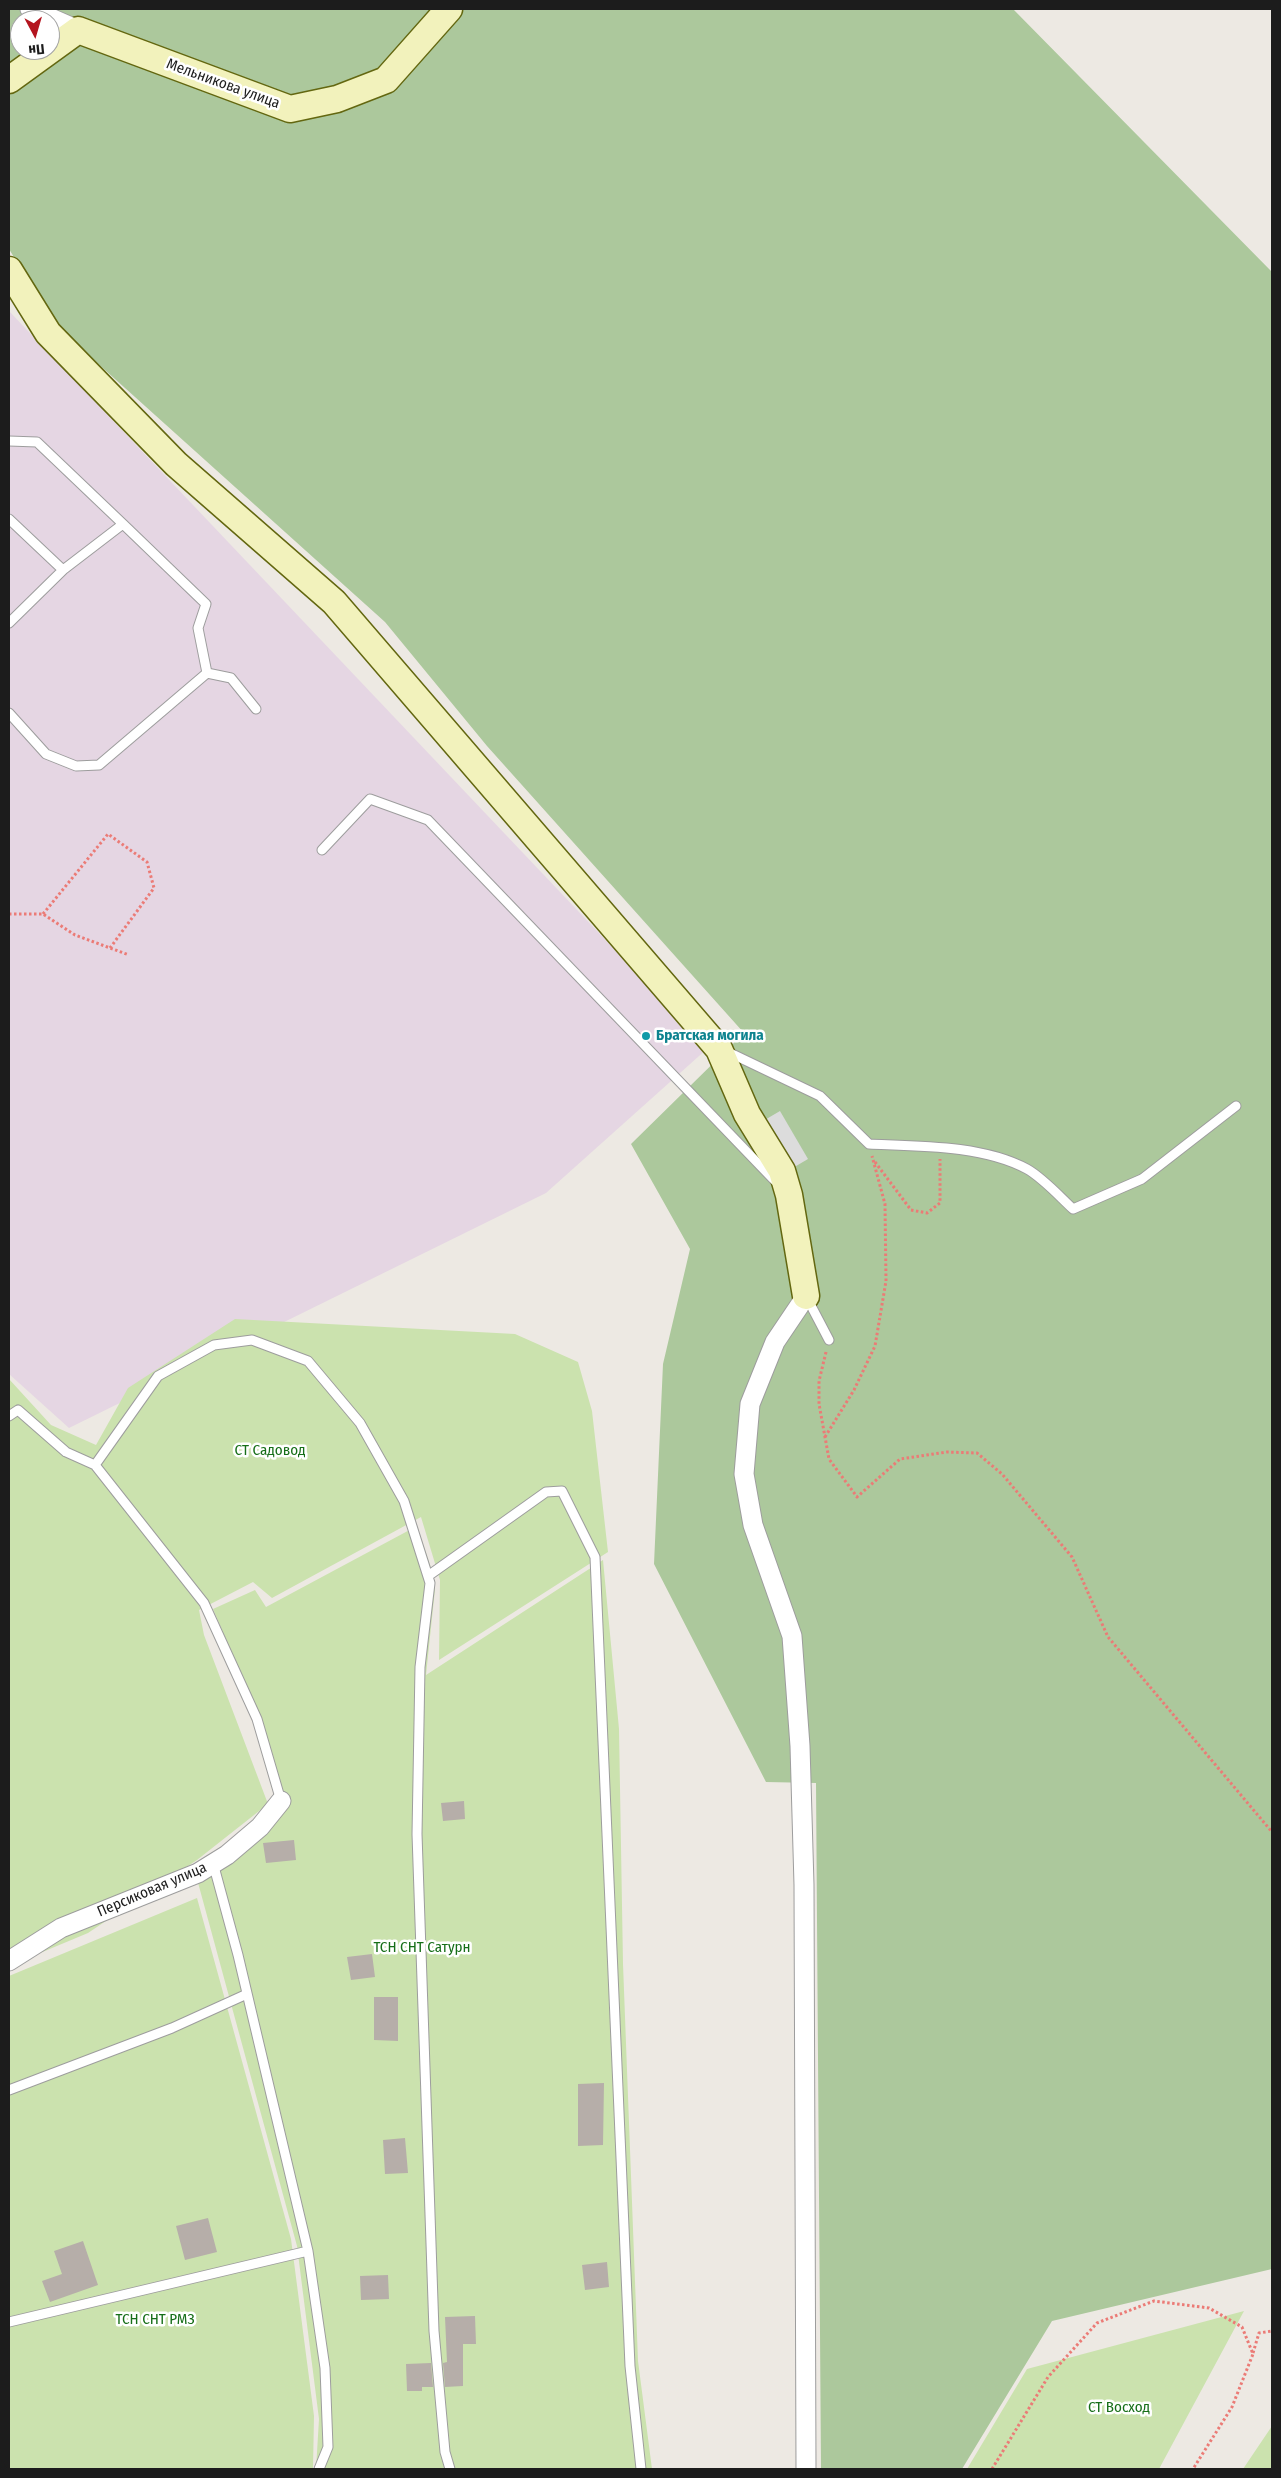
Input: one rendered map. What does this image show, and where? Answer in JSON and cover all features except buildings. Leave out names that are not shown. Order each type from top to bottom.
[{"type":"street","name":"Мельникова улица","points":[[30,9],[78,30],[290,109],[337,99],[386,80],[449,9]]},
{"type":"street","points":[[9,80],[78,30]]},
{"type":"street","points":[[9,270],[48,332],[169,457],[334,602],[720,1048],[748,1114],[782,1171],[789,1195],[806,1296],[775,1342],[750,1404],[744,1474],[753,1525],[792,1636],[800,1746],[804,1885],[806,2469]]},
{"type":"street","name":"Персиковая улица","points":[[9,1961],[61,1928],[198,1873],[213,1864],[260,1827],[281,1801]]},
{"type":"lane","points":[[9,440],[36,442],[206,604],[198,628],[207,673]]},
{"type":"lane","points":[[9,519],[63,570]]},
{"type":"lane","points":[[9,623],[63,570],[123,524]]},
{"type":"lane","points":[[207,673],[231,678],[256,708]]},
{"type":"lane","points":[[9,713],[46,754],[76,766],[99,764],[207,673]]},
{"type":"lane","points":[[322,850],[370,799],[428,820],[789,1195]]},
{"type":"lane","points":[[720,1048],[820,1096],[869,1144],[940,1147],[985,1154],[1027,1169],[1073,1209],[1142,1179],[1236,1106]]},
{"type":"lane","points":[[806,1296],[829,1340]]},
{"type":"lane","points":[[95,1465],[158,1376],[214,1345],[252,1340],[308,1360],[360,1423],[404,1502],[430,1583],[420,1667],[417,1834],[434,2331],[445,2452],[450,2469]]},
{"type":"lane","points":[[9,1416],[18,1410],[66,1452],[95,1465],[204,1603],[257,1719],[281,1801]]},
{"type":"lane","points":[[428,1576],[546,1492],[562,1491],[595,1557],[630,2366],[641,2469]]},
{"type":"lane","points":[[213,1864],[247,1994],[308,2251],[325,2368],[328,2447],[319,2469]]},
{"type":"lane","points":[[9,2090],[172,2028],[247,1994]]},
{"type":"lane","points":[[9,2322],[308,2251]]},
{"type":"path","points":[[43,914],[108,834],[148,862],[154,888],[110,948]]},
{"type":"path","points":[[9,914],[43,914],[75,935],[129,955]]},
{"type":"path","points":[[825,1438],[854,1390],[875,1346],[886,1281],[886,1204],[869,1144]]},
{"type":"path","points":[[873,1160],[911,1210],[927,1213],[940,1203],[940,1147]]},
{"type":"path","points":[[829,1340],[819,1381],[819,1404],[828,1459],[857,1497],[900,1460],[947,1452],[977,1453],[1002,1474],[1072,1557],[1108,1637],[1272,1832]]},
{"type":"path","points":[[992,2469],[1048,2377],[1097,2323],[1154,2302],[1209,2308],[1242,2327],[1253,2354]]},
{"type":"path","points":[[1193,2469],[1232,2408],[1259,2333],[1272,2332]]},
{"type":"shaded area","points":[[9,311],[708,1048],[546,1193],[69,1428],[9,1374]]},
{"type":"shaded area","points":[[780,1111],[808,1159],[791,1169],[763,1121]]},
{"type":"green space","points":[[9,9],[1013,9],[1272,272],[1272,2269],[1052,2321],[962,2469],[821,2469],[816,1783],[766,1782],[654,1564],[663,1364],[690,1249],[631,1144],[744,1033],[487,746],[385,622],[55,325],[9,249]]},
{"type":"green space","name":"СТ Садовод","points":[[235,1319],[515,1334],[578,1362],[592,1411],[608,1552],[439,1660],[440,1580],[421,1517],[272,1598],[253,1582],[199,1610],[204,1635],[268,1804],[197,1860],[88,1933],[9,1966],[9,1379],[51,1425],[96,1445],[128,1388]]},
{"type":"green space","name":"ТСН СНТ Сатурн","points":[[417,1526],[430,1565],[435,1589],[426,1675],[603,1560],[619,1729],[623,1964],[638,2361],[652,2469],[316,2469],[319,2419],[297,2246],[197,1879],[283,1803],[249,1693],[213,1609],[255,1590],[266,1607]]},
{"type":"green space","name":"ТСН СНТ РМЗ","points":[[197,1898],[291,2239],[314,2416],[313,2469],[9,2469],[9,1976]]},
{"type":"green space","name":"СТ Восход","points":[[1244,2311],[1159,2469],[967,2469],[1027,2369]]},
{"type":"green space","points":[[1272,2426],[1272,2469],[1243,2469]]},
{"type":"place","name":"Братская могила","points":[[646,1036]]}]
